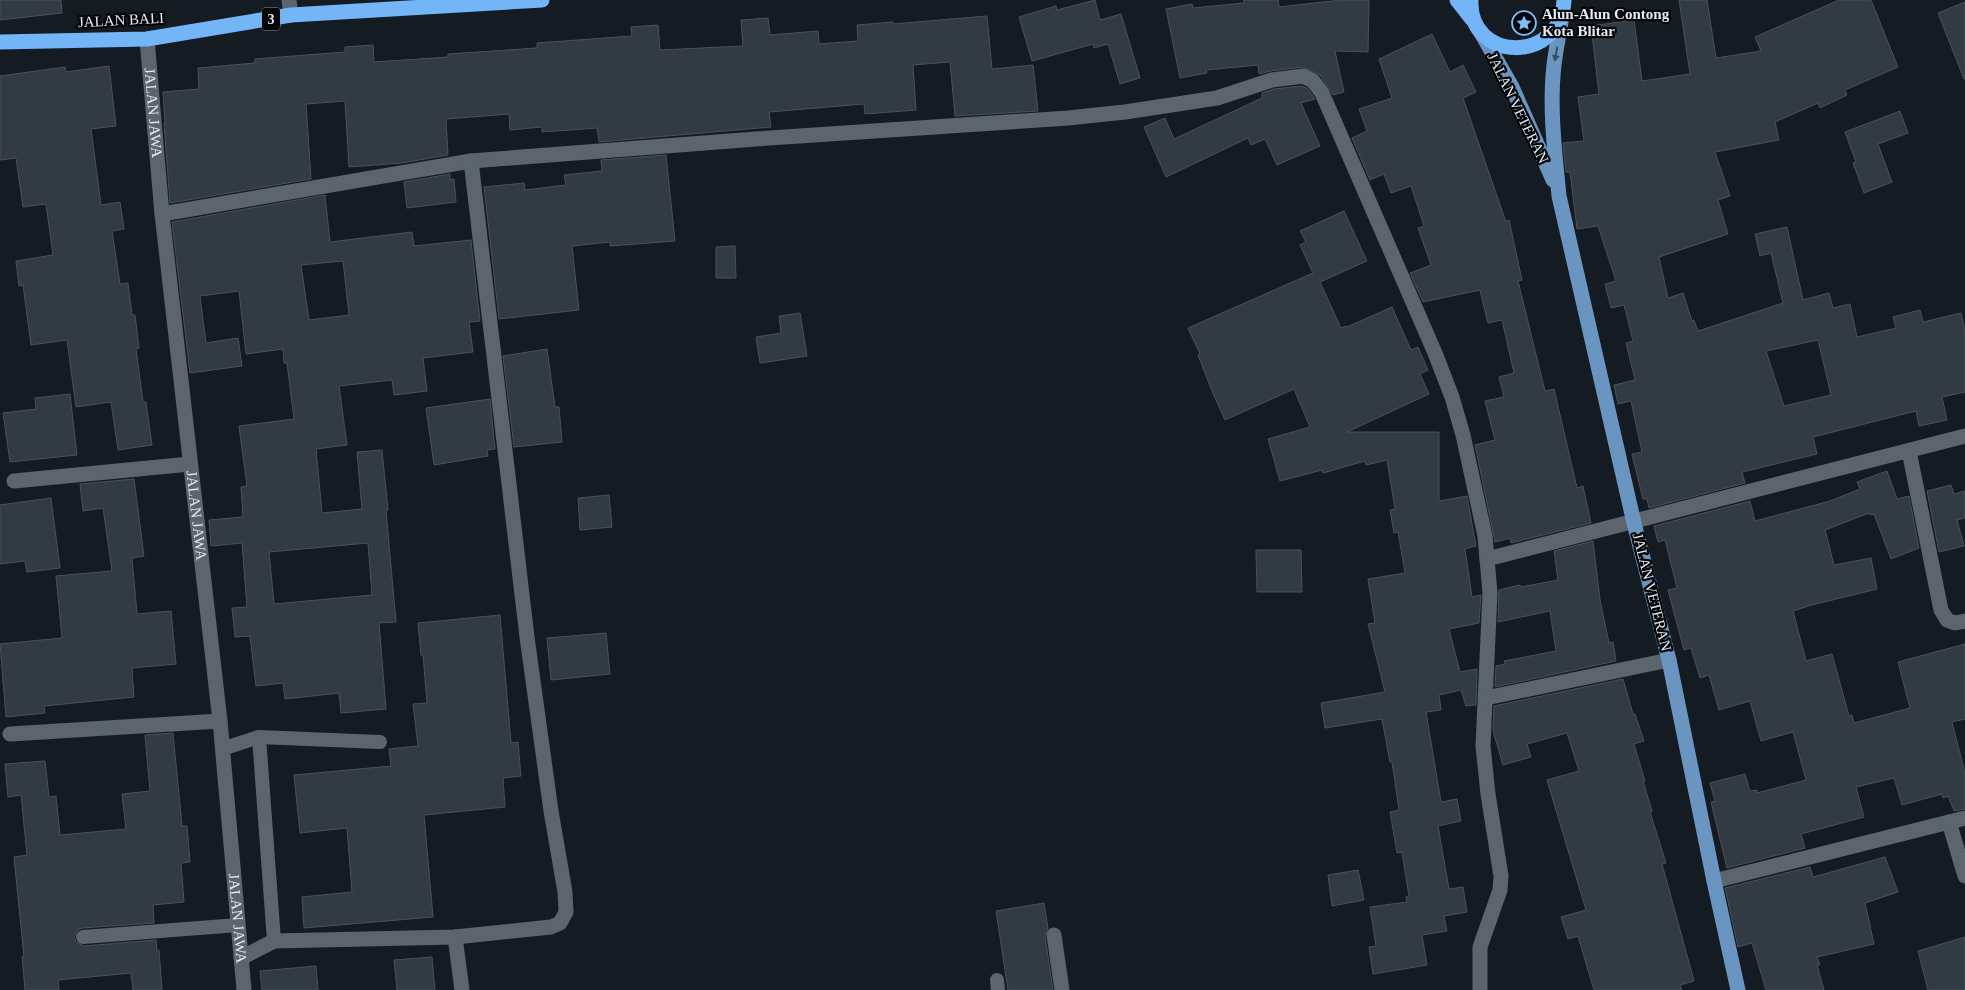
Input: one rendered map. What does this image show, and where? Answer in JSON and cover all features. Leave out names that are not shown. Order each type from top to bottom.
[{"type":"highway","name":"JALAN BALI","points":[[0,42],[147,39],[290,8],[542,0]]},
{"type":"highway","points":[[1457,0],[1483,34],[1496,43],[1510,48],[1525,48],[1539,43],[1552,34],[1560,21],[1564,2]]},
{"type":"highway","points":[[1471,0],[1475,22]]},
{"type":"main road","name":"JALAN VETERAN","points":[[1564,2],[1554,65],[1553,98],[1554,142],[1559,196],[1634,523],[1669,660],[1738,990]]},
{"type":"main road","name":"JALAN VETERAN","points":[[1475,22],[1512,87],[1559,196]]},
{"type":"street","name":"JALAN JAWA","points":[[147,39],[162,214],[220,721],[244,990]]},
{"type":"street","points":[[162,214],[471,161],[1087,116],[1217,98],[1272,80],[1303,76],[1313,81],[1322,93],[1413,299],[1452,397],[1463,435],[1485,536],[1495,696],[1483,746],[1488,794],[1501,876],[1500,890],[1480,948],[1480,990]]},
{"type":"street","points":[[241,958],[274,941],[455,937],[551,927],[560,922],[566,912],[565,892],[551,811],[527,637],[471,161]]},
{"type":"street","points":[[1487,559],[1634,523],[1965,436]]},
{"type":"street","points":[[1909,451],[1941,610],[1947,620],[1955,623],[1965,621]]},
{"type":"street","points":[[14,481],[190,464]]},
{"type":"street","points":[[1495,696],[1669,660]]},
{"type":"street","points":[[10,734],[220,721]]},
{"type":"street","points":[[1714,881],[1965,818]]},
{"type":"street","points":[[1949,822],[1965,876]]},
{"type":"street","points":[[1054,934],[1062,990]]},
{"type":"street","points":[[455,937],[462,990]]},
{"type":"lane","points":[[222,749],[258,737],[380,742]]},
{"type":"lane","points":[[258,737],[274,941]]},
{"type":"lane","points":[[83,937],[238,925]]},
{"type":"building","points":[[0,0],[61,0],[62,13],[0,20]]},
{"type":"building","points":[[1095,0],[1100,20],[1121,14],[1140,78],[1120,84],[1108,44],[1094,48],[1093,44],[1032,61],[1019,17],[1056,6],[1057,10]]},
{"type":"building","points":[[1244,0],[1278,0],[1279,7],[1341,0],[1369,0],[1368,52],[1335,51],[1344,92],[1333,95],[1320,75],[1302,67],[1259,74],[1258,65],[1206,70],[1207,73],[1180,78],[1166,9],[1192,4],[1193,8],[1244,3]]},
{"type":"building","points":[[1679,0],[1707,0],[1716,58],[1761,51],[1755,37],[1839,0],[1871,0],[1898,67],[1845,90],[1847,95],[1820,108],[1818,103],[1775,122],[1779,140],[1715,152],[1730,196],[1718,200],[1728,234],[1659,257],[1668,298],[1683,293],[1692,321],[1694,320],[1698,331],[1783,303],[1771,253],[1760,256],[1755,234],[1787,227],[1803,300],[1829,293],[1833,308],[1850,304],[1857,337],[1896,328],[1893,317],[1920,310],[1923,322],[1961,313],[1965,332],[1965,392],[1942,397],[1947,420],[1919,426],[1916,411],[1813,437],[1817,454],[1742,472],[1745,483],[1649,508],[1647,499],[1643,499],[1632,454],[1642,452],[1631,401],[1618,404],[1614,385],[1635,380],[1626,343],[1633,341],[1624,305],[1611,308],[1605,284],[1616,281],[1598,226],[1577,229],[1570,172],[1566,172],[1563,143],[1584,141],[1578,97],[1599,94],[1591,26],[1634,20],[1642,81],[1690,74]],"holes":[[[1818,340],[1831,395],[1784,406],[1766,351]]]},
{"type":"building","points":[[1965,2],[1965,79],[1964,79],[1938,13]]},
{"type":"building","points":[[987,16],[992,69],[1033,65],[1038,111],[955,116],[950,62],[913,65],[916,110],[865,114],[864,104],[769,112],[771,127],[599,142],[597,128],[542,132],[542,127],[510,130],[509,114],[446,119],[448,155],[402,163],[349,167],[345,101],[306,104],[311,179],[170,203],[163,92],[199,89],[198,68],[255,63],[255,59],[345,52],[345,47],[373,45],[374,62],[448,57],[448,54],[537,48],[537,43],[632,36],[631,27],[658,25],[660,50],[743,46],[741,20],[768,18],[770,35],[818,31],[819,44],[858,41],[857,25]]},
{"type":"building","points":[[1432,34],[1450,72],[1463,65],[1476,92],[1463,98],[1506,222],[1509,220],[1522,280],[1518,281],[1545,391],[1554,389],[1577,488],[1583,486],[1591,523],[1511,543],[1510,538],[1495,542],[1475,445],[1495,440],[1485,401],[1504,397],[1499,377],[1514,373],[1502,320],[1488,323],[1480,290],[1423,302],[1410,273],[1431,265],[1418,228],[1424,226],[1411,186],[1391,193],[1384,174],[1370,180],[1352,138],[1367,131],[1359,109],[1392,98],[1379,59]]},
{"type":"building","points":[[109,66],[116,126],[91,129],[101,205],[120,202],[124,229],[112,231],[120,284],[128,283],[132,315],[135,315],[139,348],[136,349],[143,402],[146,402],[152,445],[118,450],[111,402],[76,407],[67,340],[31,345],[23,285],[19,286],[16,261],[53,255],[46,204],[23,207],[16,158],[0,160],[0,76],[65,67],[66,72]]},
{"type":"building","points":[[1301,86],[1307,88],[1315,99],[1301,103],[1320,146],[1277,165],[1265,139],[1251,145],[1248,138],[1166,177],[1144,127],[1165,118],[1174,139],[1262,98],[1262,93],[1274,89]]},
{"type":"building","points":[[1900,111],[1908,133],[1878,144],[1892,182],[1864,193],[1853,163],[1856,162],[1845,132]]},
{"type":"building","points":[[666,155],[675,241],[610,246],[610,242],[572,246],[579,310],[499,319],[484,187],[524,183],[525,190],[566,185],[564,175],[602,171],[601,160]]},
{"type":"building","points":[[450,174],[450,180],[454,179],[456,202],[407,208],[404,182]]},
{"type":"building","points":[[325,195],[330,242],[412,232],[414,246],[471,240],[480,321],[469,322],[473,352],[423,358],[427,391],[394,395],[392,380],[339,386],[347,445],[316,449],[322,513],[362,509],[357,452],[382,450],[396,622],[379,623],[386,709],[341,713],[339,693],[285,699],[283,683],[256,686],[250,636],[235,637],[232,608],[247,607],[242,543],[211,546],[209,520],[243,517],[241,487],[247,486],[239,426],[294,419],[287,363],[284,363],[283,349],[246,354],[239,291],[200,296],[206,343],[238,338],[242,366],[190,373],[172,222]],"holes":[[[343,261],[349,315],[309,320],[301,265]],[[368,543],[372,595],[274,604],[269,552]]]},
{"type":"building","points":[[1344,211],[1367,261],[1320,282],[1341,328],[1392,307],[1411,350],[1418,347],[1428,370],[1420,374],[1429,394],[1347,432],[1439,432],[1439,501],[1467,496],[1476,546],[1465,549],[1472,597],[1481,595],[1479,623],[1449,629],[1460,672],[1477,669],[1476,705],[1466,706],[1461,690],[1439,695],[1441,710],[1426,712],[1441,802],[1457,799],[1461,821],[1438,826],[1449,889],[1463,887],[1467,912],[1444,916],[1447,931],[1422,935],[1427,965],[1373,974],[1369,947],[1376,946],[1370,907],[1407,902],[1406,897],[1409,896],[1402,852],[1397,853],[1390,812],[1399,810],[1392,762],[1390,762],[1382,719],[1325,728],[1321,703],[1385,692],[1368,624],[1375,623],[1368,579],[1405,573],[1398,532],[1394,533],[1390,510],[1395,509],[1387,460],[1366,465],[1365,461],[1323,473],[1322,470],[1280,481],[1268,439],[1310,427],[1294,389],[1225,420],[1188,328],[1313,273],[1300,245],[1306,242],[1300,231]]},
{"type":"building","points":[[735,246],[736,278],[716,278],[716,247]]},
{"type":"building","points":[[800,313],[807,356],[760,363],[756,337],[781,333],[779,316]]},
{"type":"building","points":[[547,349],[555,407],[559,407],[562,442],[514,447],[503,356]]},
{"type":"building","points":[[70,394],[77,455],[10,462],[3,413],[36,409],[35,398]]},
{"type":"building","points":[[490,399],[495,449],[487,450],[488,456],[434,465],[426,408]]},
{"type":"building","points":[[1887,471],[1897,499],[1909,496],[1919,548],[1891,559],[1874,514],[1870,515],[1869,513],[1825,530],[1834,565],[1871,558],[1877,589],[1793,611],[1806,661],[1832,654],[1849,716],[1852,715],[1854,723],[1910,708],[1898,662],[1965,644],[1965,719],[1952,722],[1965,773],[1965,809],[1954,811],[1948,796],[1943,798],[1942,794],[1902,805],[1894,778],[1856,787],[1864,817],[1801,834],[1805,848],[1727,868],[1711,802],[1715,801],[1710,783],[1745,774],[1750,791],[1757,790],[1757,793],[1806,780],[1793,732],[1761,741],[1750,701],[1719,710],[1709,675],[1700,678],[1691,648],[1684,650],[1668,590],[1677,588],[1665,540],[1658,542],[1654,526],[1750,501],[1755,521],[1830,501],[1860,489],[1857,482]]},
{"type":"building","points":[[134,479],[144,556],[132,558],[137,614],[171,611],[176,664],[132,668],[134,697],[44,706],[45,713],[6,717],[0,644],[62,638],[56,576],[112,571],[103,508],[83,511],[80,484]]},
{"type":"building","points":[[1951,485],[1954,494],[1965,491],[1965,518],[1957,520],[1964,546],[1939,552],[1927,491]]},
{"type":"building","points":[[609,495],[612,527],[580,530],[578,498]]},
{"type":"building","points":[[51,498],[60,568],[27,572],[25,561],[0,564],[0,505]]},
{"type":"building","points":[[1593,541],[1600,600],[1609,643],[1613,642],[1616,661],[1495,687],[1496,666],[1505,664],[1504,661],[1556,651],[1550,611],[1498,622],[1499,590],[1558,580],[1554,551]]},
{"type":"building","points":[[1256,550],[1301,550],[1302,592],[1257,592]]},
{"type":"building","points":[[500,615],[511,743],[518,742],[521,776],[503,778],[505,807],[424,815],[433,917],[304,928],[302,897],[352,892],[347,828],[300,833],[294,775],[391,766],[389,749],[418,746],[413,704],[427,703],[418,623]]},
{"type":"building","points":[[606,633],[610,674],[551,680],[547,638]]},
{"type":"building","points":[[1623,679],[1633,714],[1635,714],[1644,741],[1634,744],[1645,781],[1643,781],[1652,811],[1650,812],[1666,863],[1662,864],[1694,981],[1680,985],[1682,990],[1594,990],[1578,936],[1568,939],[1561,917],[1586,910],[1547,780],[1579,771],[1567,733],[1527,744],[1531,757],[1503,765],[1493,731],[1494,706]]},
{"type":"building","points":[[173,733],[182,826],[187,826],[190,862],[181,863],[184,902],[153,905],[154,923],[82,928],[78,930],[74,937],[76,942],[84,946],[156,940],[157,951],[159,950],[162,990],[133,990],[131,973],[58,980],[59,990],[25,990],[22,957],[24,957],[14,857],[27,855],[21,795],[8,797],[5,764],[45,761],[49,797],[56,796],[60,835],[126,829],[122,794],[150,791],[145,735]]},
{"type":"building","points":[[1885,857],[1898,892],[1865,903],[1874,944],[1817,957],[1820,965],[1817,965],[1824,990],[1766,990],[1752,943],[1738,947],[1725,888],[1810,867],[1813,877]]},
{"type":"building","points":[[1358,870],[1364,900],[1332,906],[1328,875]]},
{"type":"building","points":[[1044,903],[1048,928],[1045,936],[1053,990],[1008,990],[996,911]]},
{"type":"building","points":[[1965,937],[1965,990],[1928,990],[1918,951]]},
{"type":"building","points":[[432,957],[435,990],[397,990],[394,960]]},
{"type":"building","points":[[316,966],[318,990],[262,990],[260,971]]},
{"type":"place","name":"Alun-Alun Contong Kota Blitar","points":[[1524,23]]}]
